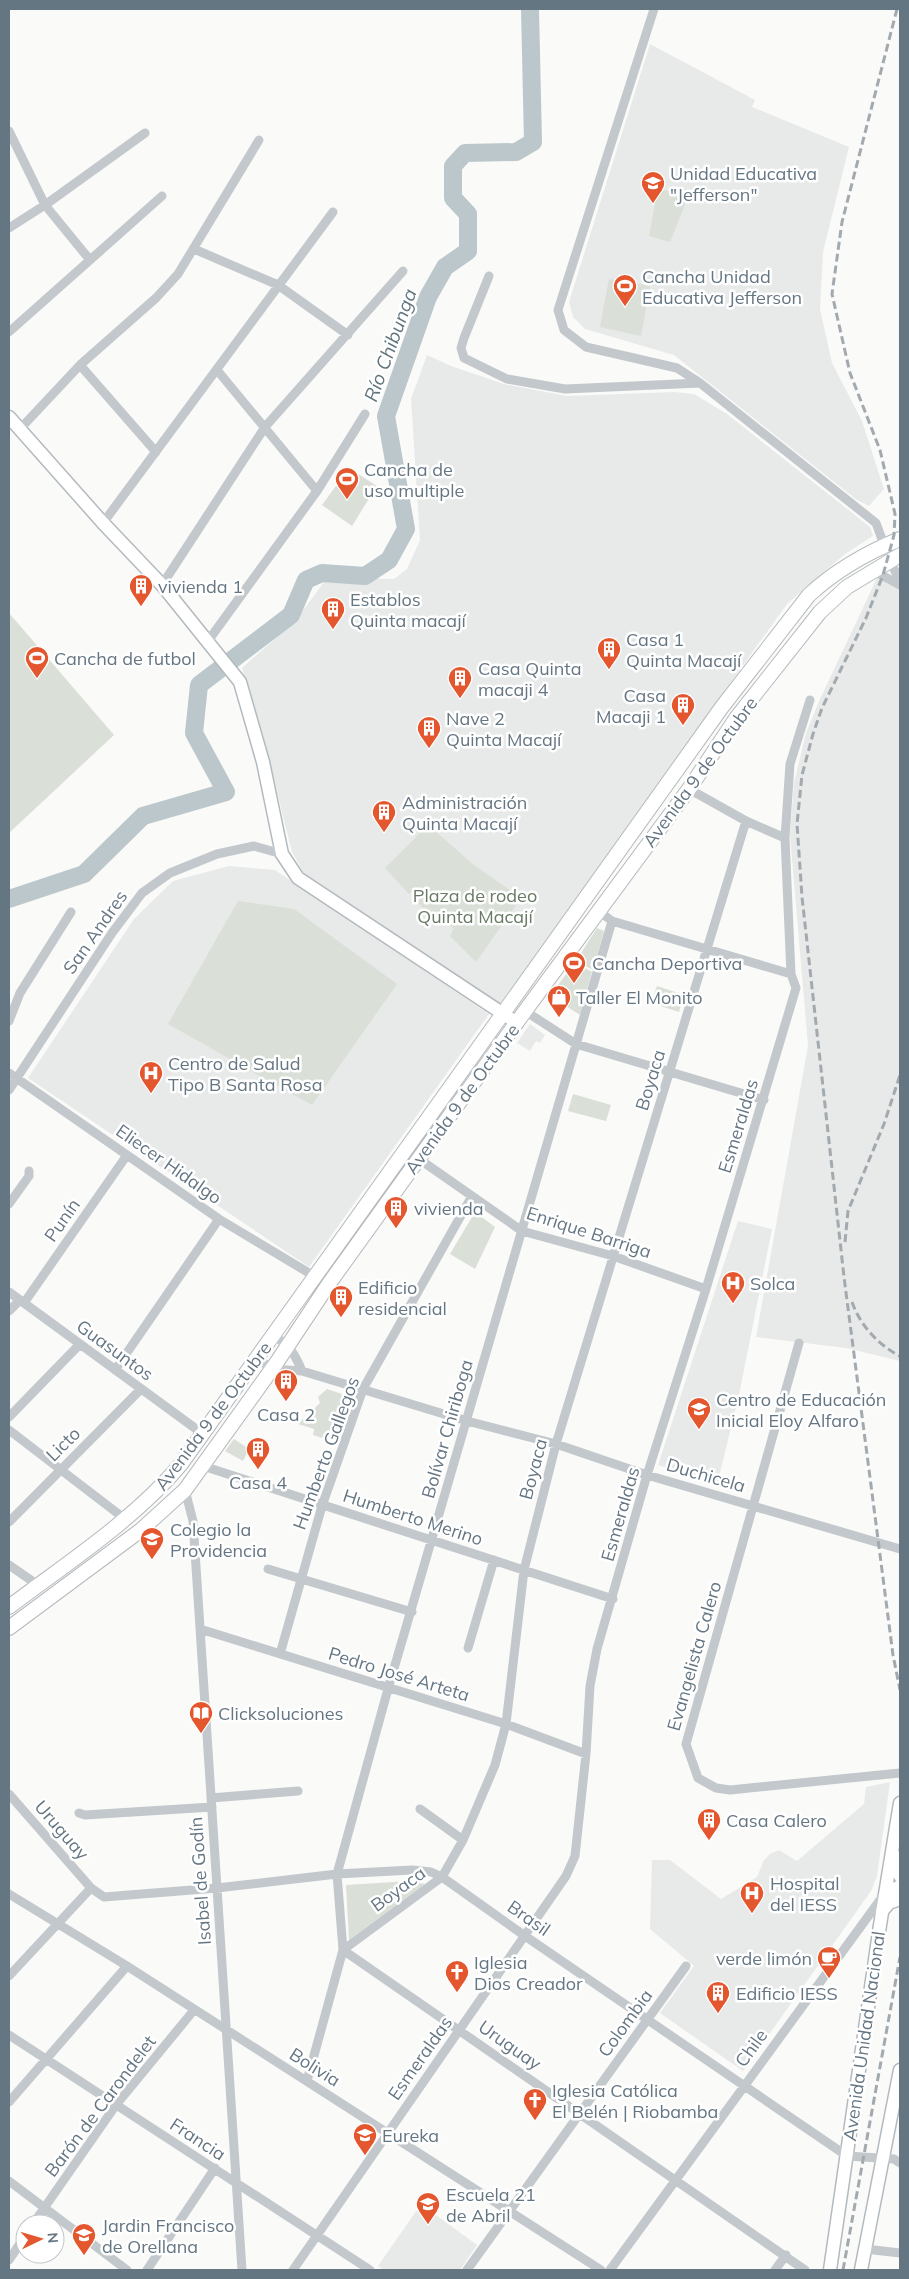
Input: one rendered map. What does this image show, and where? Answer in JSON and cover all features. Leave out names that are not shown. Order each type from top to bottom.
[{"type":"main road","name":"Avenida 9 de Octubre","points":[[9,1607],[124,1519],[164,1484],[203,1434],[722,706],[810,595],[826,580],[842,569],[885,545],[900,539]]},
{"type":"main road","name":"Avenida 9 de Octubre","points":[[9,1628],[141,1530],[185,1490],[272,1369],[328,1285],[525,1011],[600,912],[737,718],[820,612],[847,587],[895,558]]},
{"type":"street","points":[[654,9],[558,310],[564,330],[586,347],[678,368],[700,383],[876,524],[885,545],[895,558],[897,575],[900,577]]},
{"type":"street","points":[[9,131],[45,205],[90,260]]},
{"type":"street","points":[[9,228],[45,205],[145,133]]},
{"type":"street","points":[[20,429],[80,365],[156,298],[178,274],[259,140]]},
{"type":"street","points":[[9,332],[162,196]]},
{"type":"street","points":[[103,523],[333,212]]},
{"type":"street","points":[[194,249],[278,285],[348,335]]},
{"type":"street","points":[[162,585],[265,427],[403,271]]},
{"type":"street","points":[[489,276],[464,338],[461,348],[464,358],[507,379],[565,389],[700,383]]},
{"type":"street","points":[[80,365],[156,452]]},
{"type":"street","points":[[217,370],[317,492]]},
{"type":"street","points":[[208,641],[317,492],[365,414]]},
{"type":"street","points":[[9,417],[103,523],[162,585],[240,682],[263,762],[282,854],[298,878],[517,1022]]},
{"type":"street","points":[[874,572],[900,585]]},
{"type":"street","name":"Esmeraldas","points":[[293,2270],[566,1876],[575,1856],[586,1754],[590,1686],[597,1649],[613,1599],[647,1475],[764,1100],[796,988],[791,974],[785,838],[790,764],[810,700]]},
{"type":"street","points":[[689,788],[746,821],[785,838]]},
{"type":"street","name":"Boyaca","points":[[343,1950],[442,1877],[463,1840],[495,1765],[506,1724],[524,1570],[556,1444],[746,821]]},
{"type":"street","name":"San Andres","points":[[9,1090],[112,933],[142,893],[170,874],[218,854],[254,846],[282,854]]},
{"type":"street","points":[[9,1021],[20,993],[71,912]]},
{"type":"street","points":[[600,912],[612,921],[791,974]]},
{"type":"street","name":"Bolívar Chiriboga","points":[[343,1950],[337,1874],[388,1689],[612,921]]},
{"type":"street","points":[[525,1011],[576,1044],[764,1100]]},
{"type":"street","name":"Eliecer Hidalgo","points":[[9,1073],[219,1219],[314,1276]]},
{"type":"street","name":"Punín","points":[[9,1311],[22,1302],[127,1155]]},
{"type":"street","name":"Enrique Barriga","points":[[420,1159],[522,1231],[613,1256],[706,1289]]},
{"type":"street","points":[[9,1204],[29,1176],[29,1172]]},
{"type":"street","name":"Humberto Gallegos","points":[[280,1654],[322,1506],[364,1389],[472,1196]]},
{"type":"street","points":[[115,1370],[219,1219]]},
{"type":"street","name":"Guasuntos","points":[[9,1292],[203,1434]]},
{"type":"street","points":[[273,1335],[288,1345],[297,1357],[302,1371]]},
{"type":"street","name":"Evangelista Calero","points":[[799,1343],[686,1744],[698,1778],[716,1788],[730,1790],[900,1773]]},
{"type":"street","points":[[9,1417],[80,1344]]},
{"type":"street","points":[[257,1358],[272,1369]]},
{"type":"street","name":"Duchicela","points":[[272,1369],[302,1371],[467,1421],[556,1444],[647,1475],[900,1549]]},
{"type":"street","name":"Licto","points":[[9,1522],[141,1388]]},
{"type":"street","points":[[9,1430],[124,1519]]},
{"type":"street","name":"Humberto Merino","points":[[203,1466],[613,1599]]},
{"type":"street","name":"Isabel de Godín","points":[[185,1490],[193,1522],[242,2270]]},
{"type":"street","points":[[468,1648],[494,1560]]},
{"type":"street","points":[[9,1565],[38,1585]]},
{"type":"street","points":[[268,1569],[412,1612]]},
{"type":"street","name":"Pedro José Arteta","points":[[200,1629],[388,1689],[506,1724],[586,1754]]},
{"type":"street","points":[[78,1813],[85,1814],[212,1802],[298,1791]]},
{"type":"street","name":"Uruguay","points":[[9,1794],[91,1888]]},
{"type":"street","name":"Avenida Unidad Nacional","points":[[830,2270],[882,1911],[900,1803]]},
{"type":"street","points":[[420,1809],[463,1840]]},
{"type":"street","points":[[894,1840],[900,1864]]},
{"type":"street","points":[[894,1840],[894,1858],[900,1876]]},
{"type":"street","name":"Brasil","points":[[91,1888],[104,1897],[217,1888],[337,1874],[422,1870],[442,1877],[525,1936],[847,2156]]},
{"type":"street","points":[[885,1894],[900,1886]]},
{"type":"street","points":[[9,1976],[91,1888]]},
{"type":"street","name":"Bolivia","points":[[9,1894],[127,1966],[601,2270]]},
{"type":"street","name":"Chile","points":[[610,2270],[885,1894]]},
{"type":"street","points":[[882,1911],[889,1902],[900,1899]]},
{"type":"street","points":[[306,2081],[343,1950]]},
{"type":"street","name":"Uruguay","points":[[343,1950],[786,2255],[805,2270]]},
{"type":"street","points":[[9,2102],[127,1966]]},
{"type":"street","name":"Colombia","points":[[467,2270],[686,1966]]},
{"type":"street","name":"Barón de Carondelet","points":[[40,2214],[116,2105],[194,2010]]},
{"type":"street","name":"Francia","points":[[9,2034],[215,2168],[237,2185],[370,2270]]},
{"type":"street","name":"Avenida Unidad Nacional","points":[[861,2270],[900,2070]]},
{"type":"street","points":[[847,2156],[894,2159],[900,2163]]},
{"type":"street","points":[[147,2270],[215,2168]]},
{"type":"street","points":[[9,2181],[127,2270]]},
{"type":"street","points":[[865,2249],[900,2253]]},
{"type":"street","points":[[775,2270],[786,2255]]},
{"type":"shaded area","points":[[650,44],[755,100],[752,107],[849,147],[823,252],[820,309],[832,363],[862,421],[884,489],[869,506],[857,500],[674,355],[585,329],[573,317],[569,302]]},
{"type":"shaded area","points":[[427,355],[451,366],[504,384],[567,396],[674,392],[694,394],[727,414],[870,527],[873,536],[845,554],[787,604],[499,1006],[305,875],[292,852],[268,756],[242,668],[296,620],[327,578],[394,579],[407,569],[420,540],[411,399]]},
{"type":"shaded area","points":[[877,578],[885,578],[900,587],[900,1361],[846,1348],[756,1337],[808,1046],[790,835],[794,783],[806,733]]},
{"type":"shaded area","points":[[229,866],[275,870],[489,1014],[309,1267],[28,1078],[134,919],[173,881]]},
{"type":"shaded area","points":[[530,1024],[545,1035],[540,1043],[536,1041],[530,1051],[517,1043]]},
{"type":"shaded area","points":[[738,1221],[772,1229],[739,1395],[717,1485],[658,1465]]},
{"type":"shaded area","name":"Hospital del IESS","points":[[890,1782],[877,1876],[871,1891],[743,2071],[660,2013],[694,1966],[650,1929],[652,1860],[670,1860],[721,1899],[757,1877],[764,1860],[770,1854],[779,1850],[797,1861],[864,1804],[866,1787]]},
{"type":"shaded area","name":"Escuela 21 de Abril","points":[[421,2204],[477,2245],[460,2270],[384,2270],[378,2266]]},
{"type":"green space","points":[[658,188],[688,197],[670,242],[649,236]]},
{"type":"green space","name":"Cancha Unidad Educativa Jefferson","points":[[609,279],[650,286],[641,336],[600,327]]},
{"type":"green space","name":"Cancha de uso multiple","points":[[349,468],[377,486],[352,526],[322,505]]},
{"type":"green space","name":"Cancha de futbol","points":[[9,613],[114,735],[9,833]]},
{"type":"green space","name":"Plaza de rodeo Quinta Macají","points":[[428,825],[474,865],[521,898],[476,962],[450,936],[454,929],[445,920],[441,926],[418,903],[422,895],[415,888],[409,894],[385,868]]},
{"type":"green space","points":[[238,901],[294,909],[397,984],[312,1105],[168,1024]]},
{"type":"green space","points":[[597,928],[604,931],[593,970],[576,961]]},
{"type":"green space","name":"Cancha Deportiva","points":[[575,962],[592,972],[580,1015],[550,996]]},
{"type":"green space","points":[[657,986],[684,995],[679,1012],[651,1003]]},
{"type":"green space","points":[[573,1094],[611,1105],[606,1121],[568,1111]]},
{"type":"green space","points":[[475,1212],[495,1227],[475,1269],[450,1254]]},
{"type":"green space","points":[[327,1389],[348,1396],[335,1442],[313,1435],[314,1429],[298,1424],[320,1403],[318,1397]]},
{"type":"green space","points":[[234,1439],[249,1449],[243,1461],[225,1451]]},
{"type":"green space","points":[[410,1881],[425,1884],[349,1940],[346,1885]]},
{"type":"waterway","name":"Río Chibunga","points":[[9,899],[84,874],[143,816],[226,792],[194,733],[199,685],[291,615],[306,580],[322,573],[365,576],[389,560],[406,529],[386,416],[428,297],[445,267],[468,251],[468,214],[453,198],[453,166],[465,153],[516,152],[533,142],[530,9]]},
{"type":"railway","points":[[897,9],[842,222],[832,294],[850,373],[880,450],[895,514],[894,535],[883,575],[866,618],[822,708],[813,734],[802,775],[797,824],[802,897],[844,1277],[893,1655],[900,1690]]},
{"type":"railway","points":[[845,1242],[848,1211],[884,1124],[900,1075]]},
{"type":"railway","points":[[852,1302],[860,1319],[871,1334],[884,1346],[900,1356]]},
{"type":"railway","points":[[843,2270],[900,1957]]},
{"type":"place","name":"Unidad Educativa \"Jefferson\"","points":[[653,204]]},
{"type":"place","name":"Cancha Unidad Educativa Jefferson","points":[[625,307]]},
{"type":"place","name":"Cancha de uso multiple","points":[[347,500]]},
{"type":"place","name":"vivienda 1","points":[[141,607]]},
{"type":"place","name":"Establos Quinta macají","points":[[333,630]]},
{"type":"place","name":"Casa 1 Quinta Macají","points":[[609,670]]},
{"type":"place","name":"Cancha de futbol","points":[[37,679]]},
{"type":"place","name":"Casa Quinta macaji 4","points":[[460,699]]},
{"type":"place","name":"Casa Macaji 1","points":[[683,726]]},
{"type":"place","name":"Nave 2 Quinta Macají","points":[[429,749]]},
{"type":"place","name":"Administración Quinta Macají","points":[[384,833]]},
{"type":"place","name":"Cancha Deportiva","points":[[574,984]]},
{"type":"place","name":"Taller El Monito","points":[[559,1018]]},
{"type":"place","name":"Centro de Salud Tipo B Santa Rosa","points":[[151,1094]]},
{"type":"place","name":"vivienda","points":[[396,1229]]},
{"type":"place","name":"Solca","points":[[733,1304]]},
{"type":"place","name":"Edificio residencial","points":[[341,1318]]},
{"type":"place","name":"Casa 2","points":[[286,1402]]},
{"type":"place","name":"Centro de Educación Inicial Eloy Alfaro","points":[[699,1430]]},
{"type":"place","name":"Casa 4","points":[[258,1470]]},
{"type":"place","name":"Colegio la Providencia","points":[[152,1560]]},
{"type":"place","name":"Clicksoluciones","points":[[201,1734]]},
{"type":"place","name":"Casa Calero","points":[[709,1841]]},
{"type":"place","name":"Hospital del IESS","points":[[752,1914]]},
{"type":"place","name":"verde limón","points":[[829,1979]]},
{"type":"place","name":"Iglesia Dios Creador","points":[[457,1993]]},
{"type":"place","name":"Edificio IESS","points":[[718,2014]]},
{"type":"place","name":"Iglesia Católica El Belén | Riobamba","points":[[535,2121]]},
{"type":"place","name":"Eureka","points":[[365,2156]]},
{"type":"place","name":"Escuela 21 de Abril","points":[[428,2225]]},
{"type":"place","name":"Jardin Francisco de Orellana","points":[[84,2256]]}]
